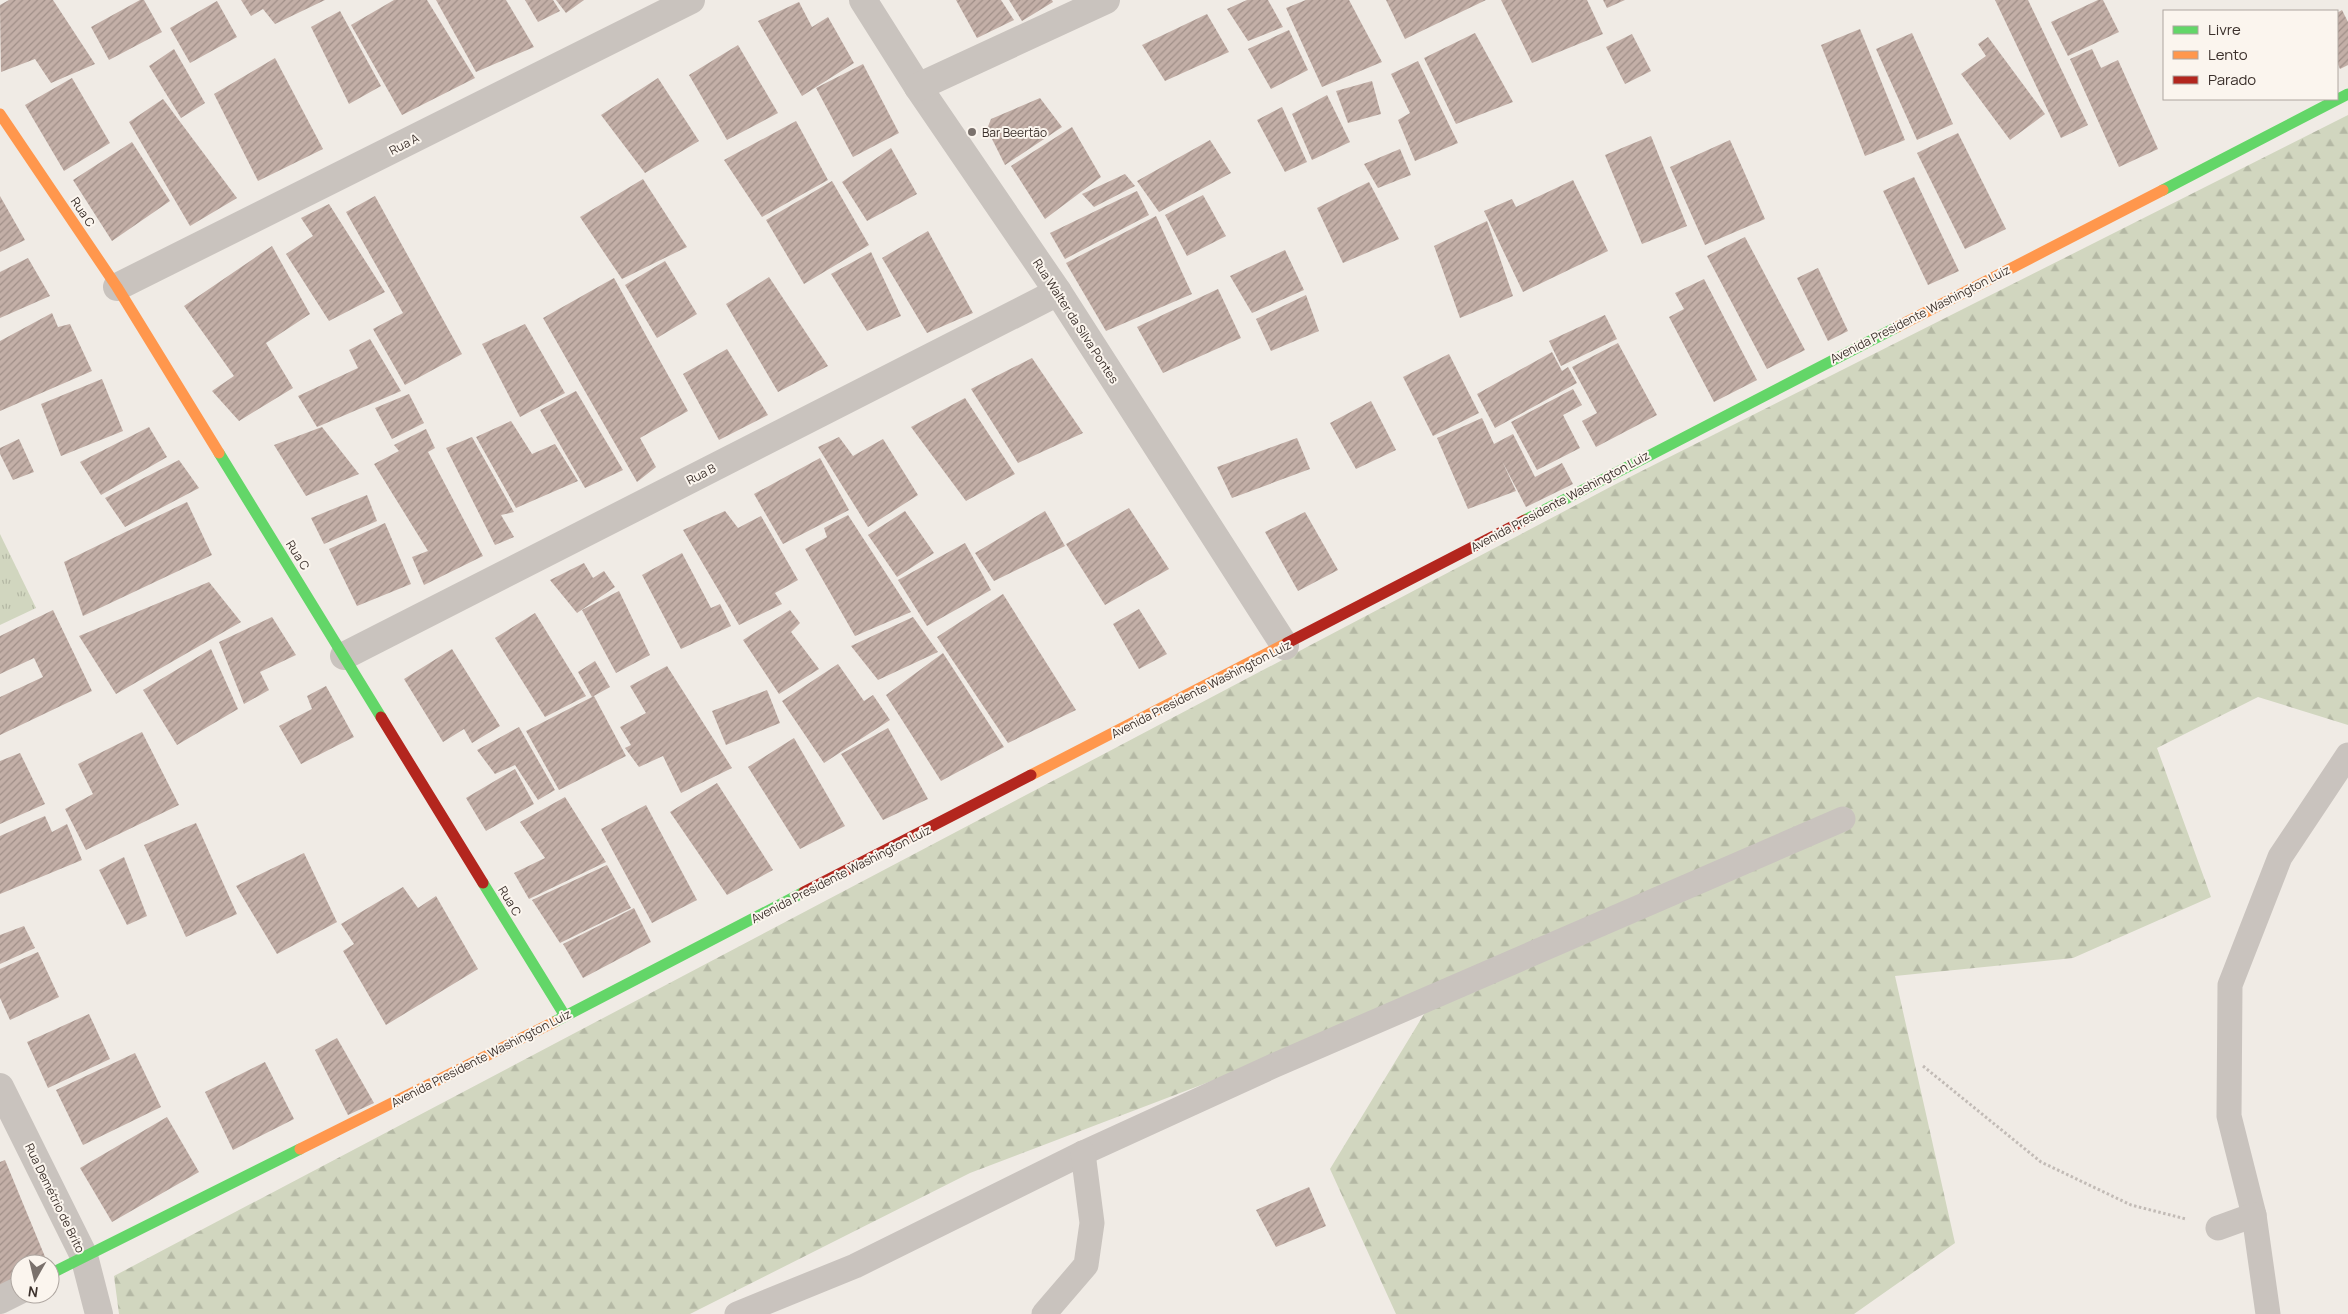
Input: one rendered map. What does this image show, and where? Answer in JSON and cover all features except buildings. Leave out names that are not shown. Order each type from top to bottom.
[{"type":"street","name":"Rua A","points":[[116,287],[691,0]]},
{"type":"street","name":"Rua Walter da Silva Pontes","points":[[863,0],[918,87],[1058,292],[1285,646]]},
{"type":"street","points":[[918,87],[1106,0]]},
{"type":"street","name":"Avenida Presidente Washington Luiz","points":[[60,1269],[565,1016],[1285,646],[1638,460],[2336,100]]},
{"type":"street","name":"Rua C","points":[[0,114],[116,287],[565,1016]]},
{"type":"street","name":"Rua B","points":[[344,656],[1058,292]]},
{"type":"street","name":"Rua Demétrio de Brito","points":[[0,1086],[84,1256],[99,1314]]},
{"type":"lane","points":[[2268,1314],[2254,1215],[2229,1116],[2230,985],[2280,857],[2348,755]]},
{"type":"lane","points":[[737,1314],[855,1266],[1083,1153],[1273,1066],[1843,819]]},
{"type":"lane","points":[[1044,1314],[1086,1265],[1092,1223],[1083,1153]]},
{"type":"lane","points":[[2218,1228],[2254,1215]]},
{"type":"path","points":[[1923,1066],[2040,1162],[2131,1205],[2218,1228]]},
{"type":"green space","points":[[2348,115],[2348,725],[2258,697],[2157,748],[2211,897],[2073,958],[1895,976],[1955,1243],[1854,1314],[1396,1314],[1330,1169],[1435,996],[970,1173],[690,1314],[119,1314],[114,1276],[1614,485]]},
{"type":"green space","points":[[0,534],[36,608],[0,625]]},
{"type":"traffic: fast","points":[[2338,99],[2348,94]]},
{"type":"traffic: fast","points":[[2163,190],[2336,100]]},
{"type":"traffic: fast","points":[[1525,520],[1897,327]]},
{"type":"traffic: fast","points":[[219,453],[381,717]]},
{"type":"traffic: fast","points":[[483,883],[565,1016]]},
{"type":"traffic: fast","points":[[554,1022],[804,892]]},
{"type":"traffic: fast","points":[[60,1269],[300,1149]]},
{"type":"traffic: slow","points":[[0,114],[117,287],[219,453]]},
{"type":"traffic: slow","points":[[1897,327],[2163,190]]},
{"type":"traffic: slow","points":[[1031,775],[1287,643]]},
{"type":"traffic: slow","points":[[300,1149],[554,1022]]},
{"type":"traffic: jam","points":[[1287,643],[1525,520]]},
{"type":"traffic: jam","points":[[381,717],[483,883]]},
{"type":"traffic: jam","points":[[804,892],[1031,775]]},
{"type":"place","name":"Bar Beertão","points":[[972,132]]}]
